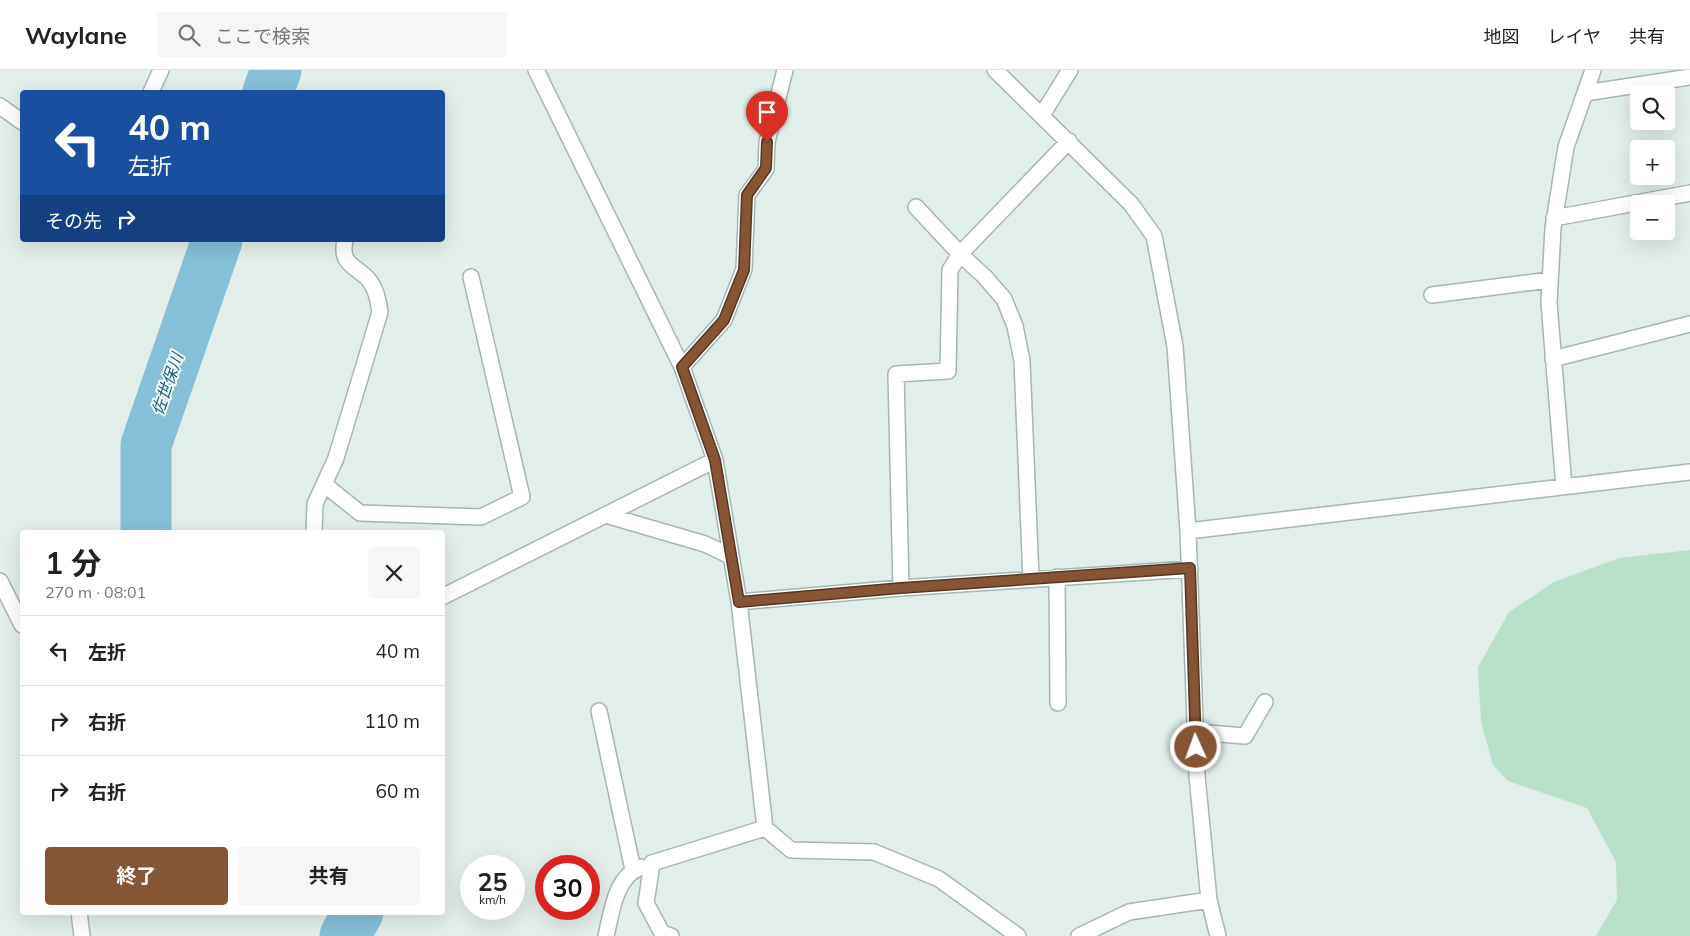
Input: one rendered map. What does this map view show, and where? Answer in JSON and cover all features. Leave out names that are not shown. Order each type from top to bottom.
[{"type":"street","points":[[151,90],[161,70]]},
{"type":"street","points":[[536,70],[682,367],[715,460],[739,602],[765,828],[791,850],[874,852],[938,879],[1018,936]]},
{"type":"street","points":[[682,367],[724,320],[744,270],[747,195],[766,168],[767,142],[785,70]]},
{"type":"street","points":[[995,70],[1131,204],[1154,236],[1175,346],[1190,568],[1197,776],[1209,900],[1218,936]]},
{"type":"street","points":[[1042,115],[1070,70]]},
{"type":"street","points":[[1564,487],[1549,303],[1554,218],[1566,147],[1593,70]]},
{"type":"street","points":[[1585,93],[1690,77]]},
{"type":"street","points":[[0,106],[20,121]]},
{"type":"street","points":[[901,588],[896,374],[948,371],[950,270],[960,254],[1069,141]]},
{"type":"street","points":[[1554,218],[1690,193]]},
{"type":"street","points":[[916,207],[1004,299],[1015,326],[1022,361],[1032,579]]},
{"type":"street","points":[[314,530],[315,504],[336,458],[380,312],[376,294],[368,279],[347,262],[343,254],[345,242]]},
{"type":"street","points":[[324,484],[360,513],[480,517],[522,497],[471,277]]},
{"type":"street","points":[[1432,296],[1550,280]]},
{"type":"street","points":[[1553,359],[1690,324]]},
{"type":"street","points":[[445,596],[715,460]]},
{"type":"street","points":[[1188,531],[1690,472]]},
{"type":"street","points":[[606,515],[705,544],[730,556]]},
{"type":"street","points":[[739,602],[901,588],[1190,568]]},
{"type":"street","points":[[1057,577],[1058,703]]},
{"type":"street","points":[[0,581],[20,621]]},
{"type":"street","points":[[1196,732],[1245,736],[1265,702]]},
{"type":"street","points":[[599,711],[633,870]]},
{"type":"street","points":[[606,936],[620,884],[633,870],[765,828]]},
{"type":"street","points":[[652,863],[646,903],[662,933],[671,936]]},
{"type":"street","points":[[1080,936],[1128,912],[1209,900]]},
{"type":"street","points":[[79,915],[82,936]]},
{"type":"green space","points":[[1690,550],[1690,936],[1596,936],[1617,900],[1616,862],[1587,808],[1508,781],[1493,765],[1481,722],[1478,667],[1509,612],[1554,582],[1619,558]]},
{"type":"waterway","name":"佐世保川","points":[[269,90],[276,70]]},
{"type":"waterway","name":"佐世保川","points":[[146,530],[146,445],[216,242]]},
{"type":"waterway","name":"佐世保川","points":[[345,936],[356,915]]},
{"type":"route","points":[[767,142],[766,168],[747,195],[744,270],[724,320],[682,367],[715,460],[739,602],[901,588],[1190,568],[1196,747]]}]
